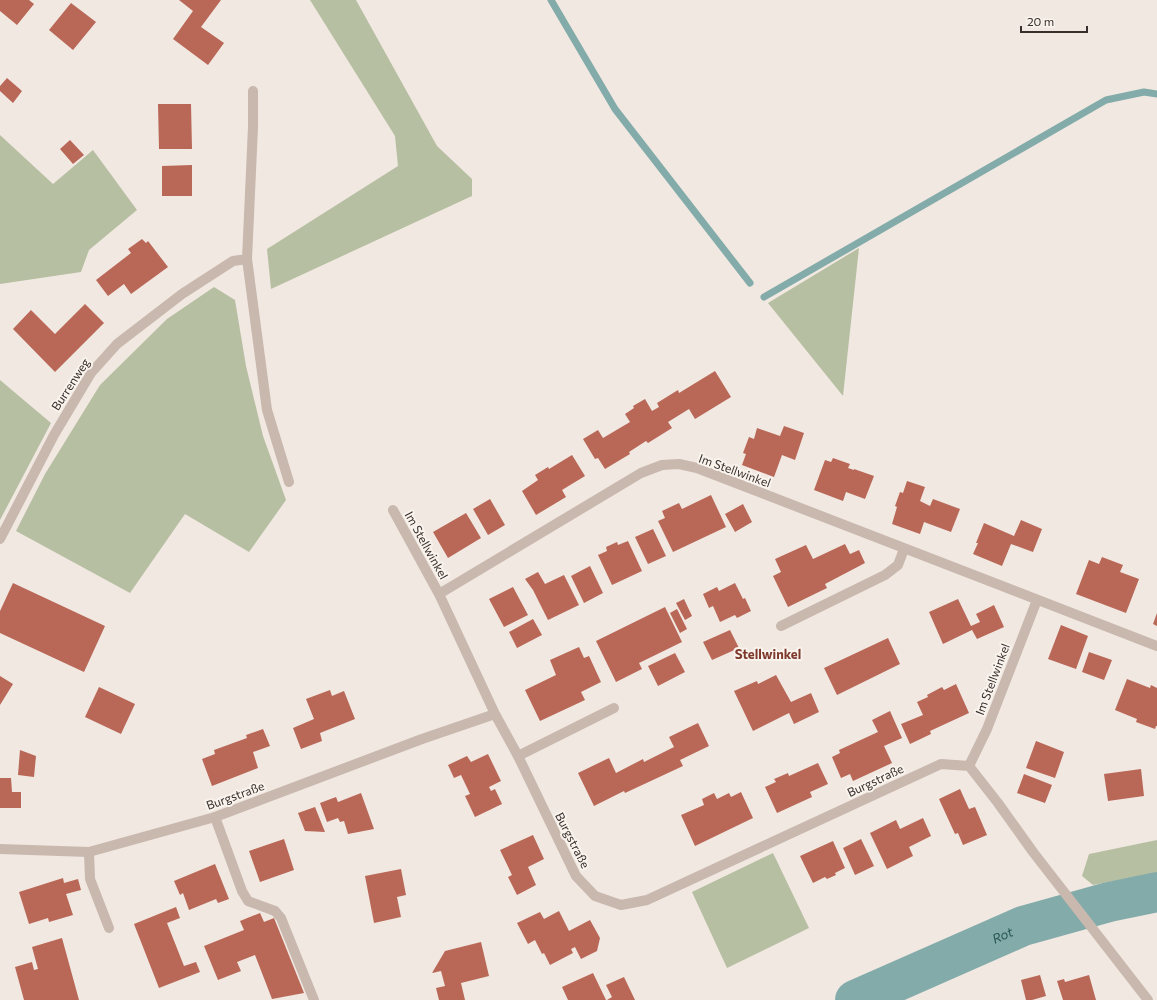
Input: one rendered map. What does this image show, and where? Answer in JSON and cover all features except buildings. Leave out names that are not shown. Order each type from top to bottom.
[{"type":"street","points":[[253,91],[253,127],[247,259],[267,410],[289,482]]},
{"type":"street","name":"Burrenweg","points":[[0,539],[54,435],[91,373],[117,344],[182,294],[233,261],[247,259]]},
{"type":"street","name":"Im Stellwinkel","points":[[439,594],[641,473],[662,465],[680,464],[697,468],[1157,646]]},
{"type":"street","name":"Im Stellwinkel","points":[[393,510],[439,594],[495,714]]},
{"type":"street","points":[[781,626],[885,575],[898,565],[904,548]]},
{"type":"street","name":"Im Stellwinkel","points":[[969,766],[986,729],[1037,600]]},
{"type":"street","points":[[518,756],[614,708]]},
{"type":"street","name":"Burgstraße","points":[[0,849],[89,852],[215,817],[422,739],[495,714],[518,756],[576,876],[596,896],[621,905],[647,900],[941,764],[969,766]]},
{"type":"street","points":[[969,766],[1033,852],[1148,1000]]},
{"type":"street","points":[[215,817],[242,891],[248,901],[276,911],[281,918],[314,1000]]},
{"type":"street","points":[[89,852],[90,879],[109,928]]},
{"type":"green space","points":[[310,0],[356,0],[437,146],[472,179],[472,196],[271,289],[267,249],[398,166],[395,136]]},
{"type":"green space","points":[[0,135],[53,184],[93,150],[137,210],[89,250],[81,272],[0,284]]},
{"type":"green space","points":[[859,248],[843,396],[768,303]]},
{"type":"green space","points":[[214,287],[235,300],[246,366],[263,436],[286,500],[249,552],[185,514],[130,593],[16,531],[45,474],[100,385],[167,319]]},
{"type":"green space","points":[[0,380],[51,423],[0,520]]},
{"type":"green space","points":[[1157,840],[1157,873],[1093,885],[1082,876],[1089,854]]},
{"type":"green space","points":[[773,853],[809,928],[727,968],[692,892]]},
{"type":"waterway","points":[[551,0],[615,109],[750,283]]},
{"type":"waterway","points":[[764,297],[1106,100],[1144,92],[1157,94]]},
{"type":"waterway","name":"Rot","points":[[855,1000],[1023,926],[1109,902],[1157,892]]},
{"type":"district","name":"Stellwinkel","points":[[768,654]]}]
